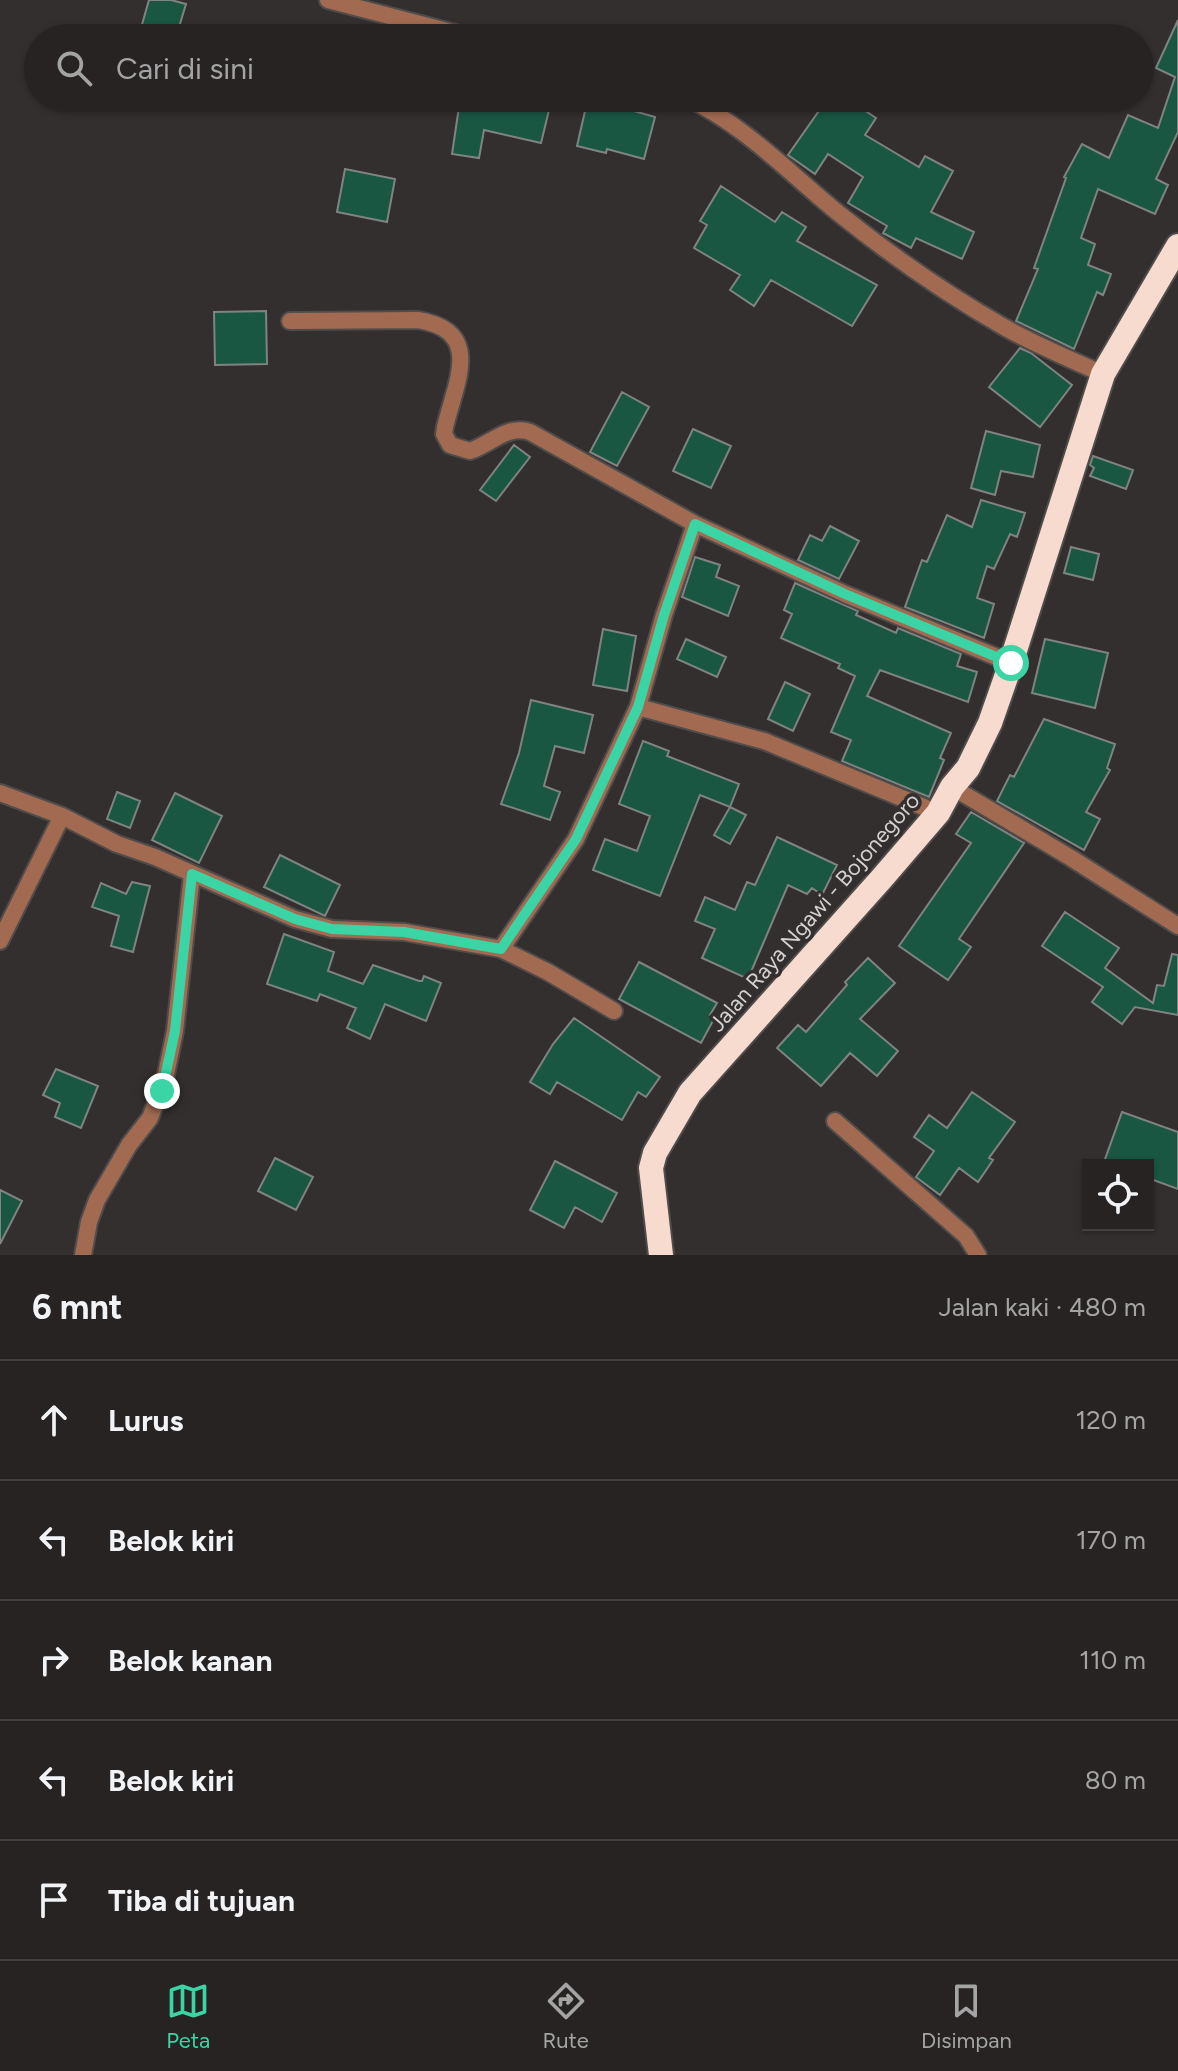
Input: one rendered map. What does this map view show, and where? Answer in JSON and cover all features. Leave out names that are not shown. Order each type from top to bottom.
[{"type":"highway","name":"Jalan Raya Ngawi - Bojonegoro","points":[[661,1255],[651,1168],[655,1153],[690,1093],[938,813],[952,787],[968,768],[990,723],[1011,663],[1103,374],[1178,246]]},
{"type":"street","points":[[328,0],[420,24]]},
{"type":"street","points":[[714,112],[741,130],[844,217],[918,271],[1004,327],[1103,374]]},
{"type":"street","points":[[290,321],[433,322],[450,331],[460,347],[458,372],[444,434],[450,445],[470,451],[510,431],[523,430],[695,524],[845,594],[1011,663]]},
{"type":"street","points":[[501,949],[576,839],[638,707],[664,615],[695,524]]},
{"type":"street","points":[[638,707],[764,741],[938,813]]},
{"type":"street","points":[[952,787],[1178,926]]},
{"type":"street","points":[[0,793],[62,816],[117,844],[295,919],[332,929],[404,932],[501,949],[548,972],[614,1011]]},
{"type":"street","points":[[0,941],[62,816]]},
{"type":"street","points":[[83,1255],[97,1200],[129,1145],[150,1118],[165,1079],[175,1031],[192,874]]},
{"type":"street","points":[[835,1121],[966,1236],[978,1255]]},
{"type":"building","points":[[149,0],[186,4],[180,24],[142,24]]},
{"type":"building","points":[[1178,20],[1178,132],[1156,179],[1168,185],[1155,214],[1098,189],[1081,238],[1095,244],[1088,265],[1111,274],[1103,295],[1097,292],[1074,349],[1016,321],[1038,269],[1034,268],[1064,177],[1082,144],[1109,158],[1128,115],[1158,128],[1175,77],[1156,68]]},
{"type":"building","points":[[458,112],[549,112],[541,143],[484,130],[479,158],[452,154]]},
{"type":"building","points":[[585,112],[637,112],[655,117],[644,159],[607,149],[606,153],[577,146]]},
{"type":"building","points":[[818,112],[867,112],[876,118],[865,135],[919,167],[925,156],[953,171],[931,212],[974,232],[962,259],[916,238],[911,248],[883,233],[887,226],[848,203],[863,177],[828,154],[815,174],[788,155]]},
{"type":"building","points":[[345,169],[395,179],[387,222],[337,212]]},
{"type":"building","points":[[721,186],[775,222],[782,212],[806,227],[797,241],[877,285],[852,326],[771,280],[754,306],[730,290],[740,275],[694,248],[707,225],[700,221]]},
{"type":"building","points":[[266,311],[267,364],[215,365],[214,312]]},
{"type":"building","points":[[1020,348],[1072,385],[1040,427],[989,387]]},
{"type":"building","points":[[622,392],[649,407],[617,466],[590,452]]},
{"type":"building","points":[[693,429],[731,446],[711,488],[673,471]]},
{"type":"building","points":[[986,431],[1040,445],[1033,477],[1001,471],[995,495],[971,488]]},
{"type":"building","points":[[514,445],[530,457],[496,501],[480,490]]},
{"type":"building","points":[[1093,456],[1133,470],[1126,489],[1090,476],[1094,468],[1090,465]]},
{"type":"building","points":[[981,500],[1025,513],[1017,537],[1010,534],[994,569],[987,566],[977,598],[994,604],[984,638],[905,607],[922,560],[927,562],[947,515],[972,527]]},
{"type":"building","points":[[830,526],[859,541],[839,579],[798,560],[810,535],[822,541]]},
{"type":"building","points":[[1071,547],[1099,554],[1093,580],[1064,573]]},
{"type":"building","points":[[695,557],[720,565],[716,577],[739,586],[728,616],[682,597]]},
{"type":"building","points":[[795,583],[858,611],[856,615],[896,633],[898,628],[961,654],[957,666],[977,672],[968,702],[880,670],[867,696],[951,733],[929,797],[842,761],[851,740],[831,732],[855,676],[838,668],[840,664],[781,638],[792,614],[784,610]]},
{"type":"building","points":[[603,629],[636,636],[627,691],[593,685]]},
{"type":"building","points":[[686,639],[726,657],[717,677],[677,659]]},
{"type":"building","points":[[1045,639],[1108,653],[1095,708],[1032,693]]},
{"type":"building","points":[[785,682],[810,694],[793,731],[768,719]]},
{"type":"building","points":[[531,700],[593,715],[584,753],[555,746],[544,786],[560,792],[550,820],[501,804],[519,753]]},
{"type":"building","points":[[1044,719],[1115,744],[1107,768],[1110,770],[1086,812],[1100,819],[1084,850],[997,801],[1010,775],[1014,777]]},
{"type":"building","points":[[643,741],[669,751],[667,756],[739,784],[730,807],[700,795],[660,896],[593,870],[605,839],[637,851],[650,816],[619,804]]},
{"type":"building","points":[[117,792],[140,801],[130,828],[107,819]]},
{"type":"building","points":[[175,793],[222,816],[199,863],[152,840]]},
{"type":"building","points":[[730,807],[746,815],[730,844],[714,835]]},
{"type":"building","points":[[971,812],[1024,843],[959,939],[971,947],[948,980],[899,946],[971,843],[956,834]]},
{"type":"building","points":[[777,837],[837,865],[822,895],[812,888],[807,894],[788,885],[748,979],[702,958],[715,929],[695,921],[705,897],[735,910],[747,882],[755,885]]},
{"type":"building","points":[[280,855],[340,885],[325,916],[264,887]]},
{"type":"building","points":[[132,882],[150,886],[133,952],[111,946],[119,916],[92,907],[101,883],[126,894]]},
{"type":"building","points":[[1065,912],[1119,948],[1105,968],[1153,1003],[1157,985],[1164,986],[1172,954],[1178,955],[1178,1015],[1135,1007],[1122,1024],[1092,1002],[1103,987],[1042,946]]},
{"type":"building","points":[[284,934],[334,952],[328,971],[363,984],[373,965],[419,981],[424,976],[441,983],[426,1021],[385,1004],[370,1039],[347,1028],[356,1008],[320,994],[317,1001],[267,984]]},
{"type":"building","points":[[868,958],[895,983],[860,1019],[898,1051],[877,1076],[850,1053],[821,1086],[777,1048],[798,1025],[806,1032]]},
{"type":"building","points":[[639,962],[717,1003],[710,1015],[715,1017],[701,1043],[619,999]]},
{"type":"building","points":[[574,1018],[660,1077],[646,1097],[638,1092],[622,1120],[557,1082],[550,1094],[530,1082],[553,1044]]},
{"type":"building","points":[[56,1069],[98,1086],[81,1128],[55,1117],[60,1103],[43,1095]]},
{"type":"building","points":[[972,1092],[1015,1122],[989,1158],[993,1160],[978,1182],[959,1168],[940,1195],[916,1177],[934,1151],[914,1137],[929,1115],[947,1128]]},
{"type":"building","points":[[1122,1112],[1178,1132],[1178,1189],[1154,1180],[1154,1159],[1105,1159]]},
{"type":"building","points":[[275,1158],[313,1177],[296,1210],[258,1191]]},
{"type":"building","points":[[555,1161],[617,1193],[602,1222],[575,1207],[564,1228],[530,1210]]},
{"type":"building","points":[[0,1190],[22,1201],[0,1244]]},
{"type":"route","points":[[162,1091],[175,1031],[192,874],[295,919],[332,929],[404,932],[501,949],[576,839],[638,707],[664,615],[695,524],[845,594],[1011,663]]}]
